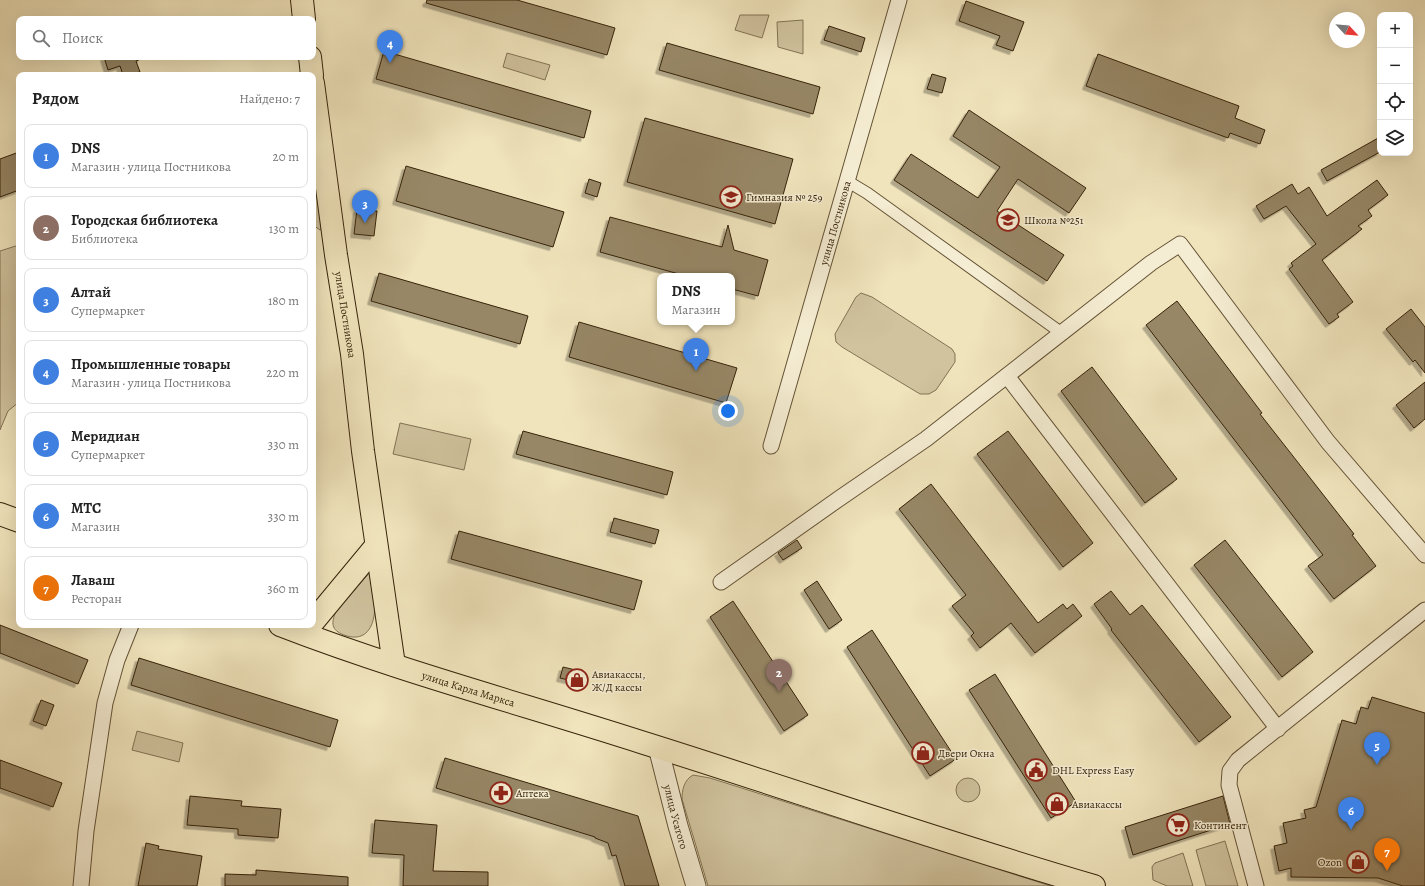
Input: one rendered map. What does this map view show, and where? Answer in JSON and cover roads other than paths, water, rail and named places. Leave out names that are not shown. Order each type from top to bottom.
[{"type":"main road","points":[[302,0],[304,16]]},
{"type":"main road","points":[[310,60],[312,72]]},
{"type":"main road","name":"улица Постникова","points":[[316,104],[352,354],[376,546],[394,665]]},
{"type":"main road","points":[[0,514],[16,520]]},
{"type":"main road","points":[[316,619],[376,546]]},
{"type":"main road","name":"улица Карла Маркса","points":[[311,628],[394,665],[658,747],[951,843],[1094,886]]},
{"type":"street","name":"улица Постникова","points":[[771,446],[797,360],[846,181],[899,0]]},
{"type":"street","points":[[846,181],[867,193],[1063,334]]},
{"type":"street","points":[[721,582],[926,439],[1063,334],[1151,262],[1180,244],[1328,442],[1425,555]]},
{"type":"street","points":[[1007,376],[1278,729]]},
{"type":"street","points":[[1256,886],[1229,785],[1230,771],[1238,760],[1425,610]]},
{"type":"street","points":[[80,886],[86,831],[105,703],[117,660],[130,628]]},
{"type":"street","name":"улица Усатого","points":[[658,747],[678,826],[696,886]]},
{"type":"place","name":"Промышленные товары","points":[[390,63]]},
{"type":"place","name":"Гимназия № 259","points":[[731,197]]},
{"type":"place","name":"Школа №251","points":[[1008,220]]},
{"type":"place","name":"Алтай","points":[[365,223]]},
{"type":"place","name":"DNS","points":[[696,371]]},
{"type":"place","name":"Авиакассы, Ж/Д кассы","points":[[577,680]]},
{"type":"place","name":"Городская библиотека","points":[[779,692]]},
{"type":"place","name":"Двери Окна","points":[[923,753]]},
{"type":"place","name":"Меридиан","points":[[1377,765]]},
{"type":"place","name":"DHL Express Easy","points":[[1036,770]]},
{"type":"place","name":"Аптека","points":[[501,793]]},
{"type":"place","name":"Авиакассы","points":[[1057,804]]},
{"type":"place","name":"Континент","points":[[1178,825]]},
{"type":"place","name":"МТС","points":[[1351,830]]},
{"type":"place","name":"Ozon","points":[[1358,862]]},
{"type":"place","name":"Лаваш","points":[[1387,871]]}]
